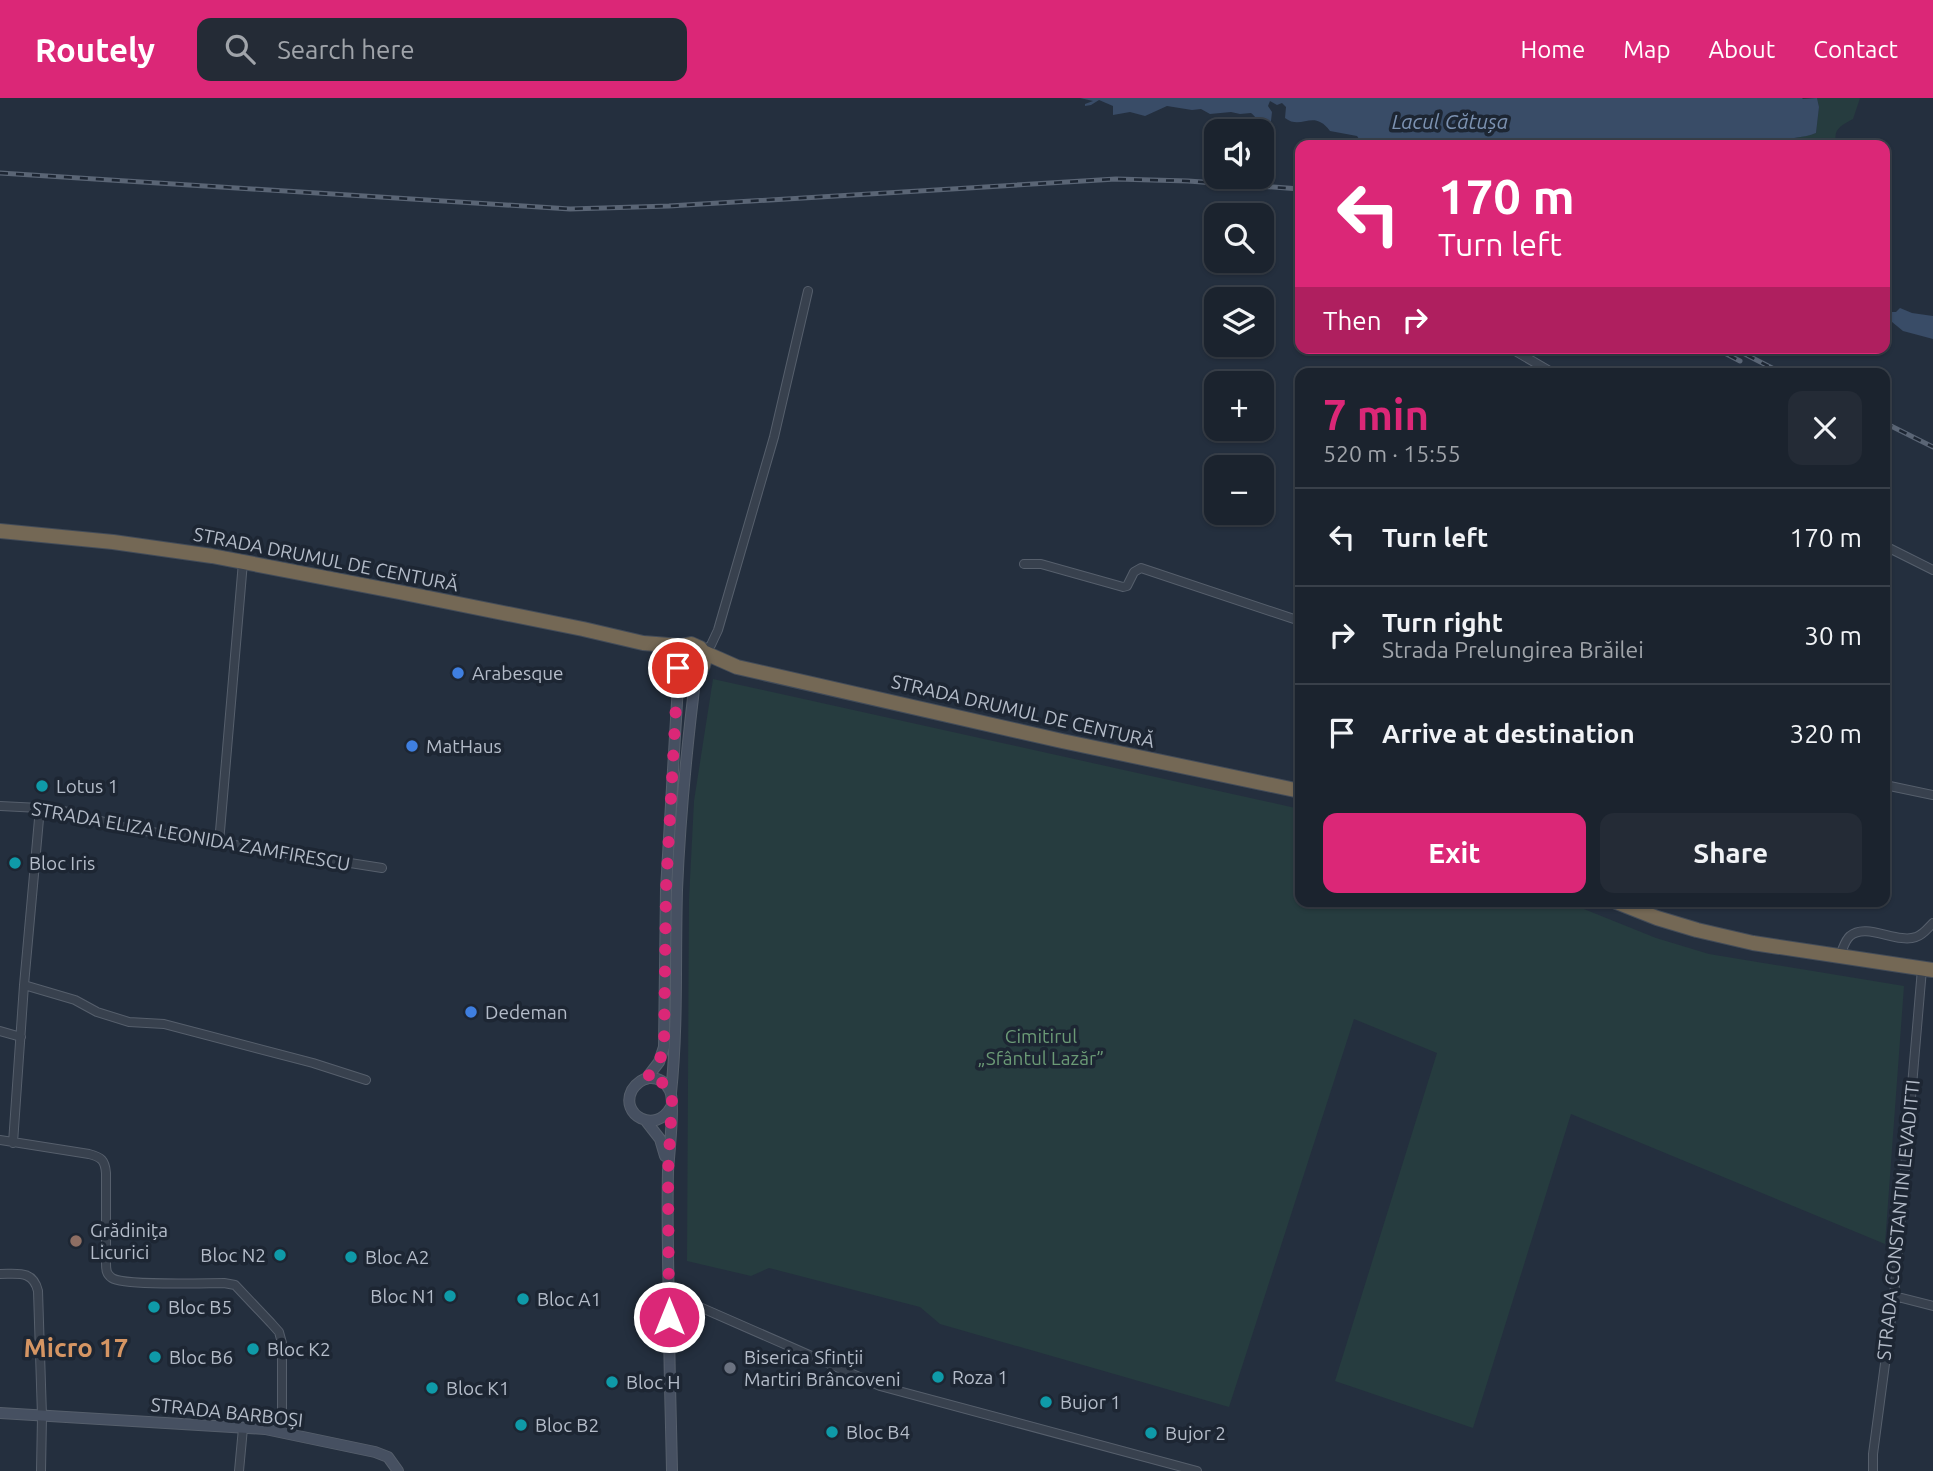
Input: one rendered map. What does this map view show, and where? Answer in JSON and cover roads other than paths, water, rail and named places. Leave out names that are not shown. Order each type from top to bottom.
[{"type":"highway","name":"STRADA DRUMUL DE CENTURĂ","points":[[0,531],[113,542],[243,562],[643,643]]},
{"type":"highway","points":[[643,643],[687,673],[737,667]]},
{"type":"highway","points":[[643,643],[681,646],[691,644],[701,648],[705,662],[698,671]]},
{"type":"highway","points":[[677,666],[676,655],[681,646]]},
{"type":"highway","points":[[703,652],[737,667]]},
{"type":"highway","name":"STRADA DRUMUL DE CENTURĂ","points":[[737,667],[1062,741],[1295,790]]},
{"type":"highway","points":[[1629,907],[1697,930],[1753,943],[1927,969]]},
{"type":"main road","points":[[646,1079],[659,1062],[664,1047],[666,889],[677,666]]},
{"type":"main road","points":[[672,1471],[668,1172],[676,1044],[676,917],[683,783],[698,671]]},
{"type":"main road","points":[[668,1172],[660,1139],[646,1121],[632,1110],[630,1095],[639,1082],[653,1078],[664,1083],[671,1093]]},
{"type":"main road","points":[[646,1121],[658,1120],[668,1113],[671,1107]]},
{"type":"main road","name":"STRADA BARBOȘI","points":[[0,1413],[282,1432],[375,1452],[388,1457],[398,1471]]},
{"type":"street","points":[[703,652],[711,645],[718,630],[774,437],[808,291]]},
{"type":"street","points":[[1520,354],[1544,368]]},
{"type":"street","points":[[1890,548],[1933,570]]},
{"type":"street","points":[[219,843],[243,562]]},
{"type":"street","points":[[1024,564],[1041,564],[1123,587],[1127,586],[1134,572],[1141,568],[1295,619]]},
{"type":"street","points":[[1890,786],[1933,795]]},
{"type":"street","name":"STRADA ELIZA LEONIDA ZAMFIRESCU","points":[[0,806],[69,812],[126,828],[382,869]]},
{"type":"street","points":[[13,1143],[40,808]]},
{"type":"street","points":[[1840,956],[1847,939],[1859,931],[1909,939],[1921,934],[1933,923]]},
{"type":"street","name":"STRADA CONSTANTIN LEVADITTI","points":[[1873,1471],[1894,1296],[1927,969]]},
{"type":"street","points":[[24,985],[75,1000],[96,1012],[129,1022],[164,1024],[313,1063],[366,1080]]},
{"type":"street","points":[[0,1031],[21,1037]]},
{"type":"street","points":[[0,1140],[102,1158],[106,1164],[106,1263],[108,1274],[112,1278],[128,1283],[234,1285],[271,1323],[279,1332],[282,1343],[282,1432]]},
{"type":"street","points":[[0,1275],[27,1275],[36,1282],[38,1290],[41,1471]]},
{"type":"street","points":[[1894,1296],[1933,1306]]},
{"type":"street","points":[[668,1297],[686,1301],[880,1387],[1197,1471]]},
{"type":"street","points":[[239,1471],[243,1428]]},
{"type":"water","name":"Lacul Cătușa","points":[[1080,98],[1817,98],[1819,107],[1816,133],[1785,140],[1360,140],[1357,136],[1330,131],[1318,121],[1291,121],[1285,118],[1286,107],[1282,103],[1277,105],[1270,101],[1268,106],[1272,112],[1271,119],[1256,119],[1251,113],[1210,114],[1201,109],[1167,106],[1145,116],[1130,112],[1113,115],[1113,106],[1099,100],[1091,105],[1085,104],[1093,101]]},
{"type":"water","points":[[1900,308],[1933,316],[1933,339],[1903,331],[1890,320],[1890,312],[1896,312]]},
{"type":"railway","points":[[0,173],[570,209],[669,206],[1116,179],[1295,189]]},
{"type":"railway","points":[[1727,354],[1740,361]]},
{"type":"railway","points":[[1745,354],[1772,368]]},
{"type":"railway","points":[[1890,426],[1933,447]]},
{"type":"place","name":"Arabesque","points":[[458,673]]},
{"type":"place","name":"MatHaus","points":[[412,746]]},
{"type":"place","name":"Lotus 1","points":[[42,786]]},
{"type":"place","name":"Bloc Iris","points":[[15,863]]},
{"type":"place","name":"Dedeman","points":[[471,1012]]},
{"type":"place","name":"Grădinița Licurici","points":[[76,1241]]},
{"type":"place","name":"Bloc N2","points":[[280,1255]]},
{"type":"place","name":"Bloc A2","points":[[351,1257]]},
{"type":"place","name":"Bloc N1","points":[[450,1296]]},
{"type":"place","name":"Bloc A1","points":[[523,1299]]},
{"type":"place","name":"Bloc B5","points":[[154,1307]]},
{"type":"place","name":"Bloc K2","points":[[253,1349]]},
{"type":"place","name":"Bloc B6","points":[[155,1357]]},
{"type":"place","name":"Biserica Sfinții Martiri Brâncoveni","points":[[730,1368]]},
{"type":"place","name":"Roza 1","points":[[938,1377]]},
{"type":"place","name":"Bloc H","points":[[612,1382]]},
{"type":"place","name":"Bloc K1","points":[[432,1388]]},
{"type":"place","name":"Bujor 1","points":[[1046,1402]]},
{"type":"place","name":"Bloc B2","points":[[521,1425]]},
{"type":"place","name":"Bloc B4","points":[[832,1432]]},
{"type":"place","name":"Bujor 2","points":[[1151,1433]]},
{"type":"district","name":"Micro 17","points":[[76,1348]]},
{"type":"park label","name":"Cimitirul „Sfântul Lazăr”","points":[[1041,1047]]}]
